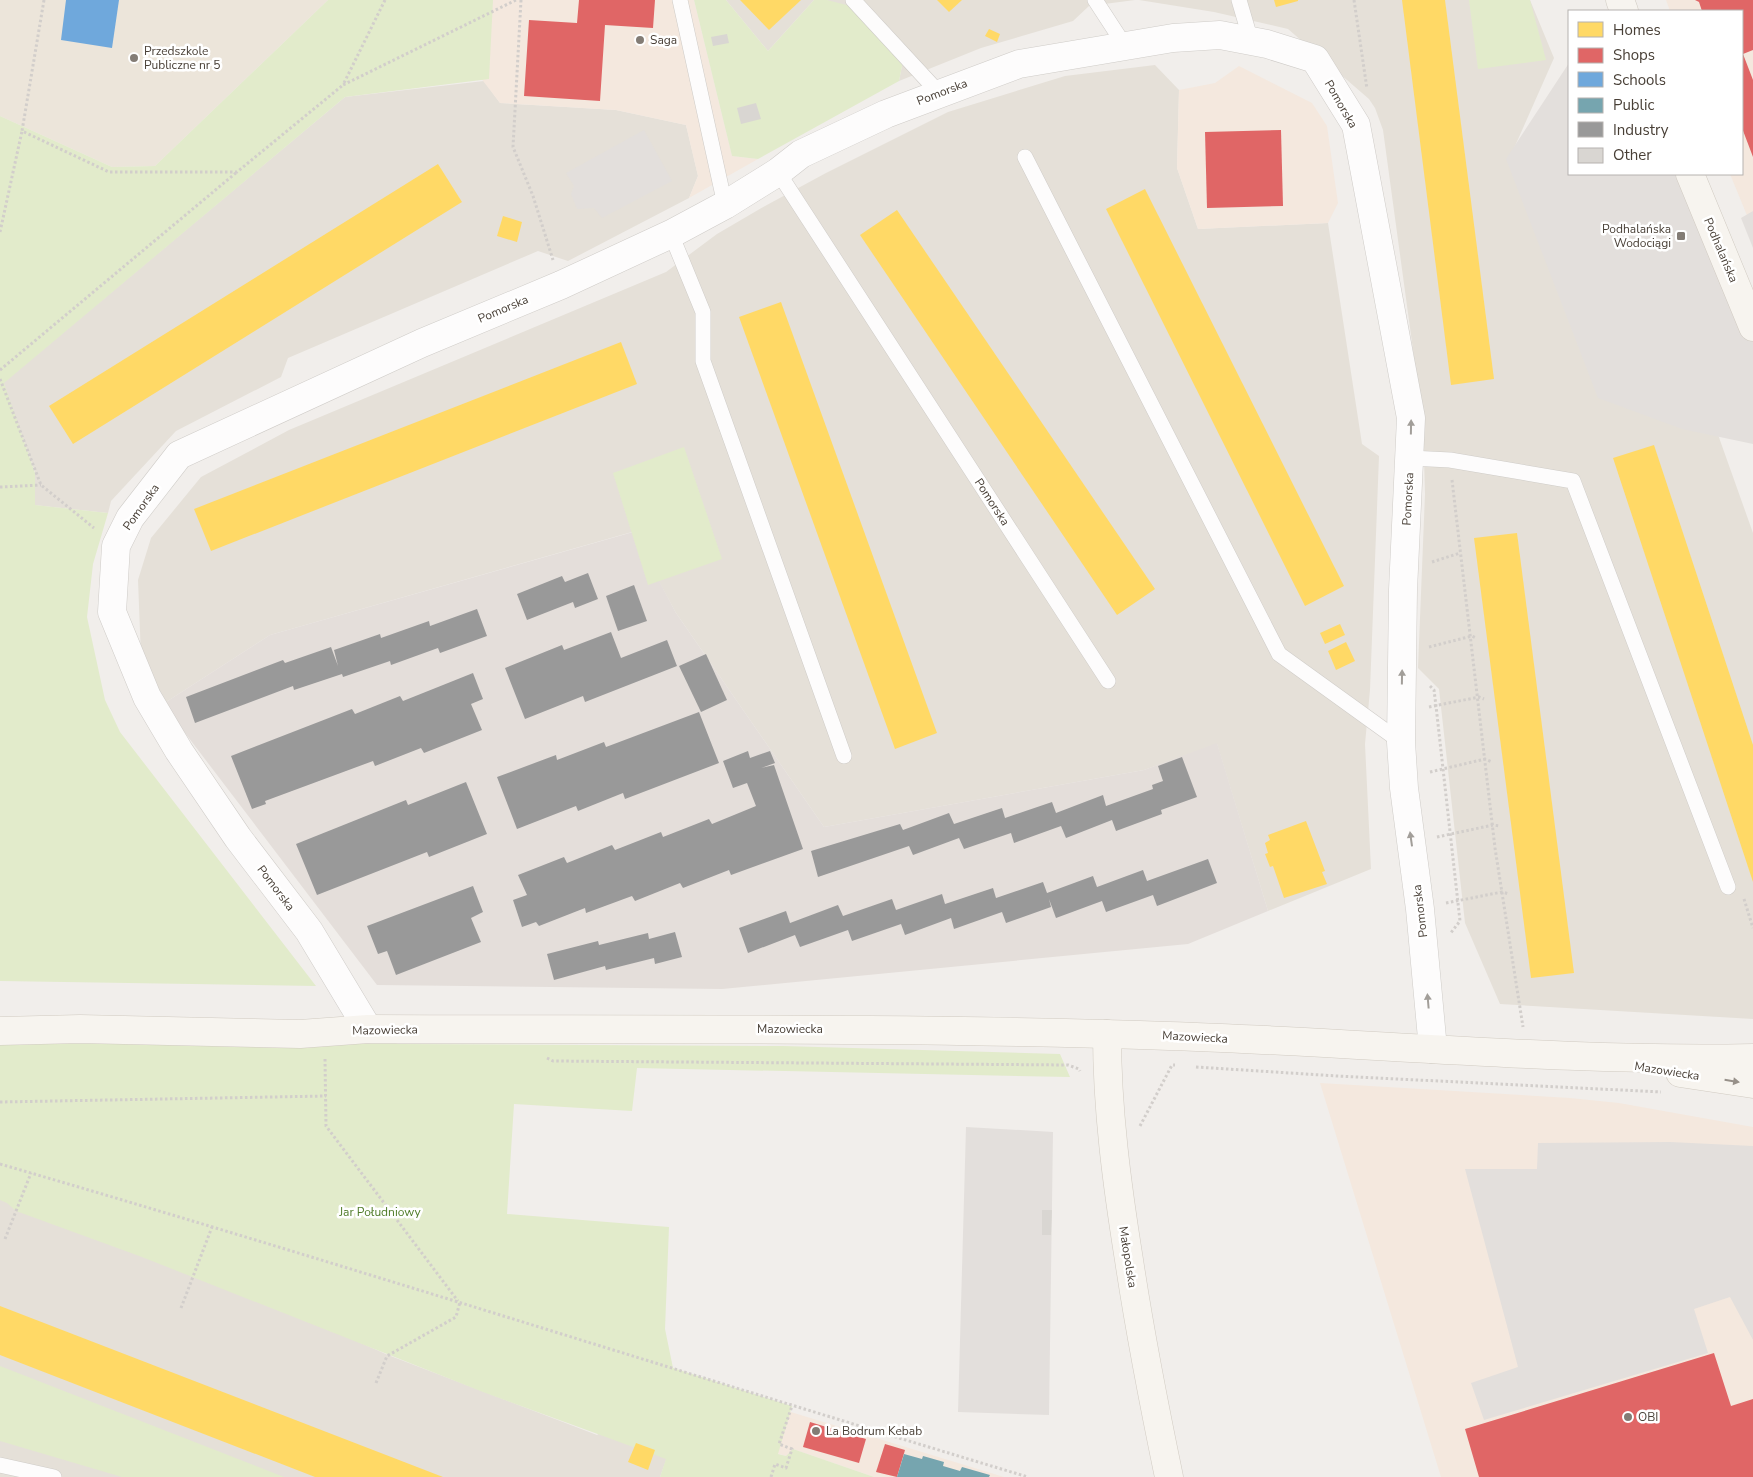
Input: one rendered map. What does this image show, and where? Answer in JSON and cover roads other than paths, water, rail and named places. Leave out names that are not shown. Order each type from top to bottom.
[{"type":"street","name":"Pomorska","points":[[368,1029],[309,931],[238,838],[179,751],[147,697],[112,612],[116,546],[130,518],[179,455],[422,343],[561,285],[671,234],[778,172],[801,154],[886,114],[1019,64],[1173,38],[1220,34],[1315,59],[1356,125],[1411,418],[1403,590],[1401,742],[1403,778],[1420,909],[1433,1049]]},
{"type":"street","name":"Podhalańska","points":[[1690,175],[1753,327]]},
{"type":"street","name":"Mazowiecka","points":[[0,1031],[80,1029],[300,1034],[368,1029],[785,1029],[1107,1034],[1433,1049],[1528,1056],[1707,1060],[1753,1058]]},
{"type":"street","name":"Małopolska","points":[[1107,1034],[1107,1073],[1112,1147],[1138,1318],[1169,1477]]},
{"type":"street","name":"Mazowiecka","points":[[1580,1057],[1753,1084]]},
{"type":"lane","points":[[680,0],[724,205]]},
{"type":"lane","points":[[853,0],[940,93]]},
{"type":"lane","points":[[1095,0],[1125,46]]},
{"type":"lane","points":[[1239,0],[1251,41]]},
{"type":"lane","points":[[1025,157],[1279,654],[1401,742]]},
{"type":"lane","name":"Pomorska","points":[[778,172],[1108,682]]},
{"type":"lane","points":[[671,234],[703,312],[703,361],[844,756]]},
{"type":"lane","points":[[1410,458],[1450,460],[1573,480],[1728,887]]},
{"type":"lane","points":[[0,1464],[54,1477]]},
{"type":"place","name":"Saga","points":[[640,40]]},
{"type":"place","name":"Przedszkole Publiczne nr 5","points":[[134,58]]},
{"type":"place","name":"Podhalańska Wodociągi","points":[[1681,236]]},
{"type":"place","name":"OBI","points":[[1628,1417]]},
{"type":"place","name":"La Bodrum Kebab","points":[[816,1431]]},
{"type":"park label","name":"Jar Południowy","points":[[380,1212]]}]
